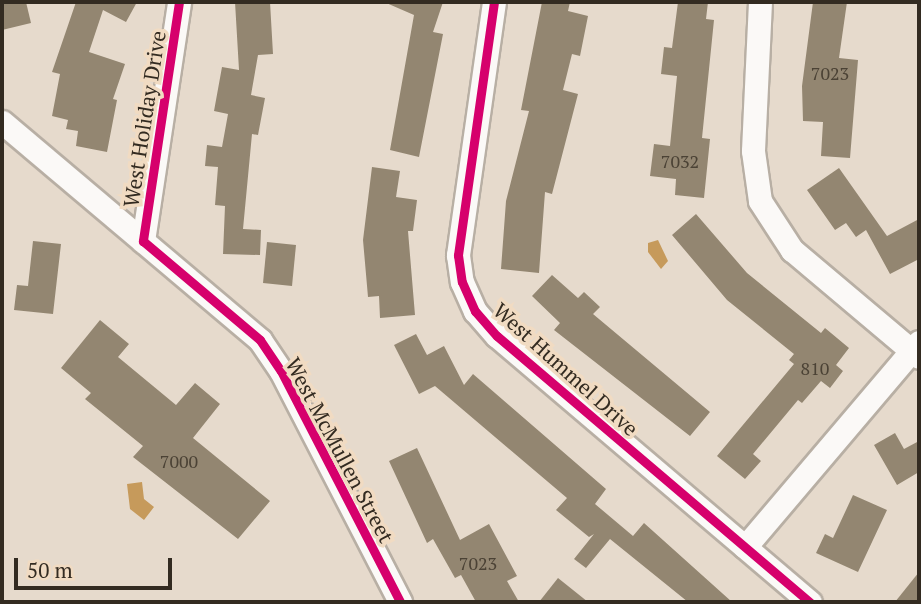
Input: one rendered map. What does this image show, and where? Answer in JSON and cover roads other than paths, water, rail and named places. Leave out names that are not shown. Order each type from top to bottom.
[{"type":"street","name":"West Holiday Drive","points":[[143,241],[179,2]]},
{"type":"street","name":"West Hummel Drive","points":[[494,2],[460,227],[462,282],[475,311],[497,336],[810,602]]},
{"type":"street","points":[[745,547],[917,350],[792,250],[760,201],[753,151],[761,2]]},
{"type":"street","name":"West McMullen Street","points":[[2,122],[260,340],[281,371],[400,602]]}]
